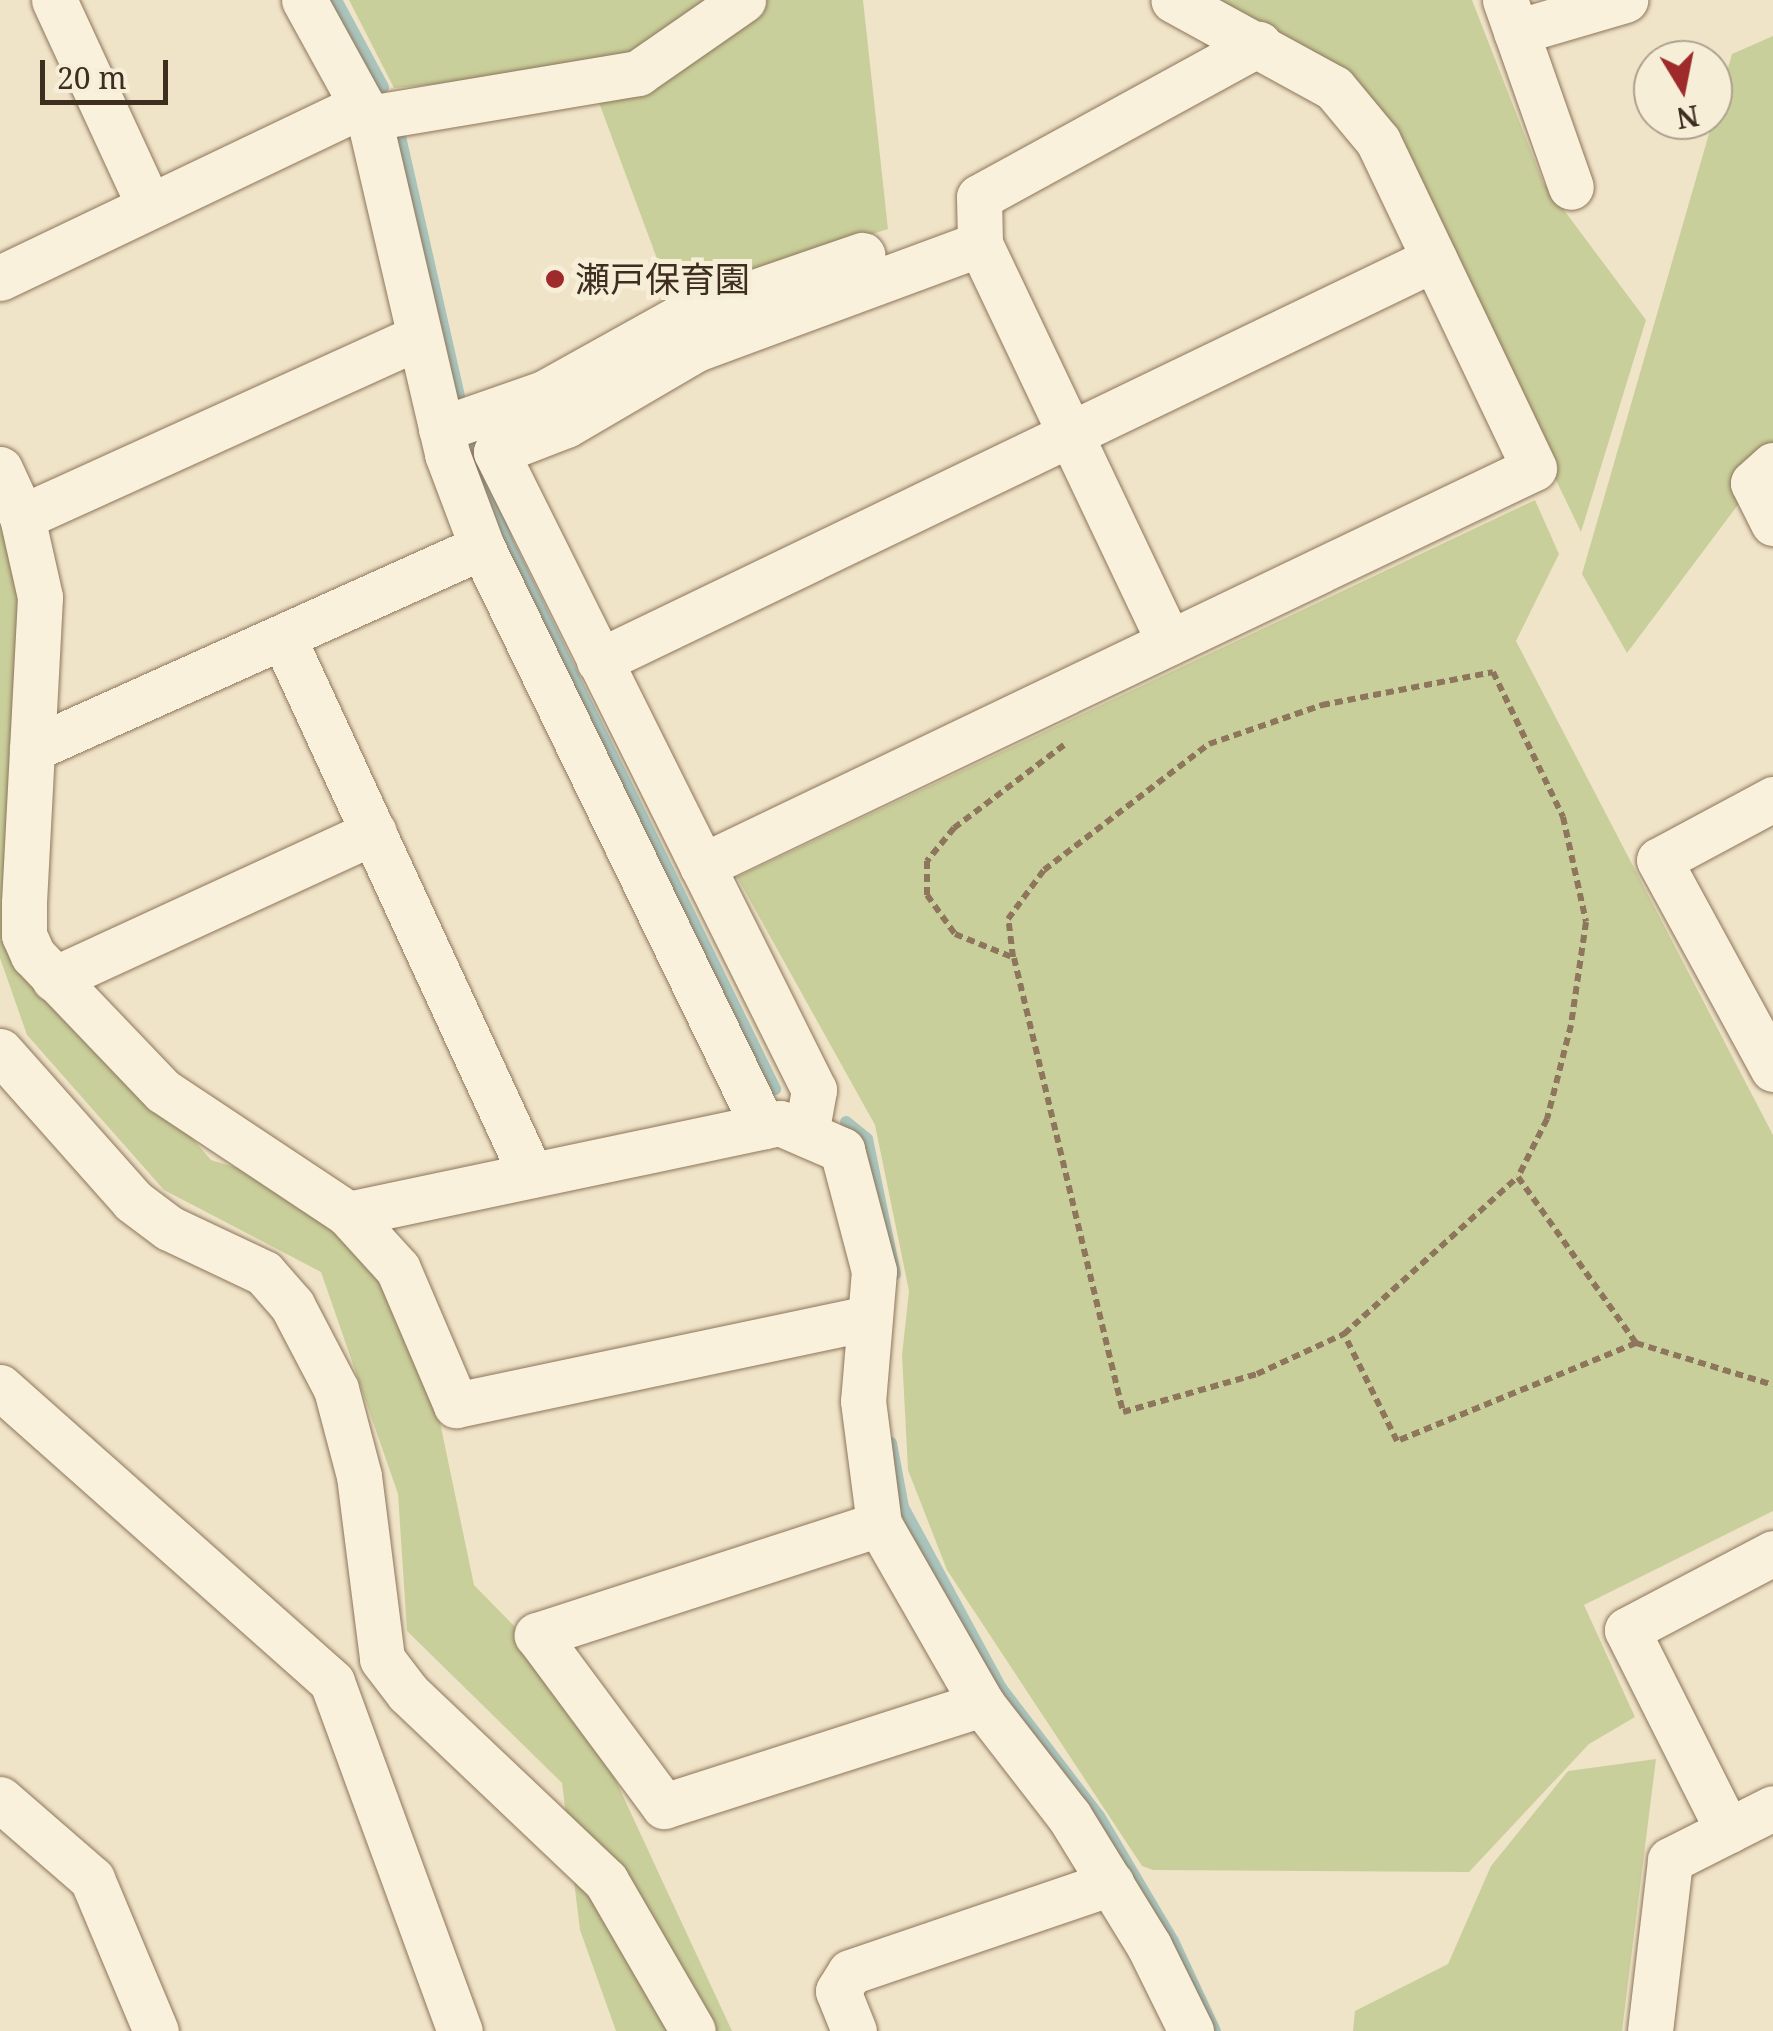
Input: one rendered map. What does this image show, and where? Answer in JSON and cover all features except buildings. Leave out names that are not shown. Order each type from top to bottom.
[{"type":"street","points":[[54,0],[149,206]]},
{"type":"street","points":[[304,0],[366,112],[441,429],[482,548],[785,1130]]},
{"type":"street","points":[[0,278],[149,206],[366,112],[638,73],[743,0]]},
{"type":"street","points":[[702,866],[1534,468],[1367,128],[1334,88],[1173,0]]},
{"type":"street","points":[[1571,187],[1510,16],[1625,0]]},
{"type":"street","points":[[1169,642],[980,244],[979,197],[1258,44]]},
{"type":"street","points":[[785,1130],[814,1090],[496,452],[566,425],[696,349],[980,244]]},
{"type":"street","points":[[441,429],[544,392],[680,318],[862,255]]},
{"type":"street","points":[[599,661],[1434,259]]},
{"type":"street","points":[[22,517],[419,337]]},
{"type":"street","points":[[1773,465],[1752,483],[1773,523]]},
{"type":"street","points":[[0,469],[22,517],[40,597],[24,936],[54,979],[163,1091],[348,1214],[398,1269],[456,1405],[870,1318]]},
{"type":"street","points":[[32,749],[482,548]]},
{"type":"street","points":[[283,637],[532,1175]]},
{"type":"street","points":[[1773,799],[1659,860],[1773,1069]]},
{"type":"street","points":[[54,979],[374,832]]},
{"type":"street","points":[[8,1078],[133,1200],[169,1228],[264,1273],[310,1332],[336,1388],[359,1476],[382,1659],[408,1693],[606,1881],[693,2031]]},
{"type":"street","points":[[348,1214],[532,1175],[785,1130],[848,1159],[874,1271],[862,1401],[879,1524],[982,1704],[1070,1816],[1191,2031]]},
{"type":"street","points":[[0,1387],[332,1682],[460,2031]]},
{"type":"street","points":[[879,1524],[537,1636],[664,1806],[982,1704]]},
{"type":"street","points":[[1728,1831],[1627,1630],[1773,1553]]},
{"type":"street","points":[[332,1682],[382,1659]]},
{"type":"street","points":[[0,1799],[92,1879],[156,2031]]},
{"type":"street","points":[[1650,2031],[1670,1860],[1773,1808]]},
{"type":"street","points":[[854,2031],[838,1991],[850,1972],[1110,1884]]},
{"type":"path","points":[[1493,672],[1563,816],[1586,922],[1570,1025],[1546,1119],[1518,1176],[1344,1334],[1257,1374],[1123,1412],[1014,958],[1008,919],[1044,870],[1210,744],[1322,705],[1493,672]]},
{"type":"path","points":[[1014,958],[955,934],[928,895],[927,861],[954,828],[1068,742]]},
{"type":"path","points":[[1518,1176],[1636,1343],[1773,1386]]},
{"type":"path","points":[[1344,1334],[1397,1441],[1636,1343]]},
{"type":"green space","points":[[349,0],[732,0],[636,66],[394,88]]},
{"type":"green space","points":[[755,0],[863,0],[888,229],[672,299],[595,92]]},
{"type":"green space","points":[[1194,0],[1472,0],[1543,182],[1646,320],[1581,532],[1390,136]]},
{"type":"green space","points":[[1773,36],[1773,458],[1627,653],[1582,574],[1707,140],[1733,140],[1733,54]]},
{"type":"green space","points":[[0,474],[22,597],[33,873],[60,987],[211,1160],[358,1205],[428,1365],[474,1585],[571,1684],[732,2031],[616,2031],[580,1930],[562,1783],[407,1631],[398,1494],[321,1272],[164,1190],[27,1035],[0,958]]},
{"type":"green space","points":[[1535,500],[1559,554],[1516,641],[1773,1135],[1773,1511],[1584,1605],[1635,1717],[1589,1744],[1469,1872],[1153,1870],[1142,1866],[947,1570],[908,1470],[902,1355],[909,1291],[875,1125],[737,877]]},
{"type":"green space","points":[[1656,1759],[1622,2031],[1353,2031],[1355,2011],[1448,1964],[1491,1866],[1568,1771]]},
{"type":"waterway","points":[[336,0],[383,87]]},
{"type":"waterway","points":[[399,132],[459,396]]},
{"type":"waterway","points":[[471,438],[508,543],[775,1089]]},
{"type":"waterway","points":[[846,1122],[867,1139],[895,1274]]},
{"type":"waterway","points":[[891,1443],[903,1507],[1001,1688],[1099,1816],[1173,1941],[1215,2031]]},
{"type":"place","name":"瀬戸保育園","points":[[555,279]]}]
